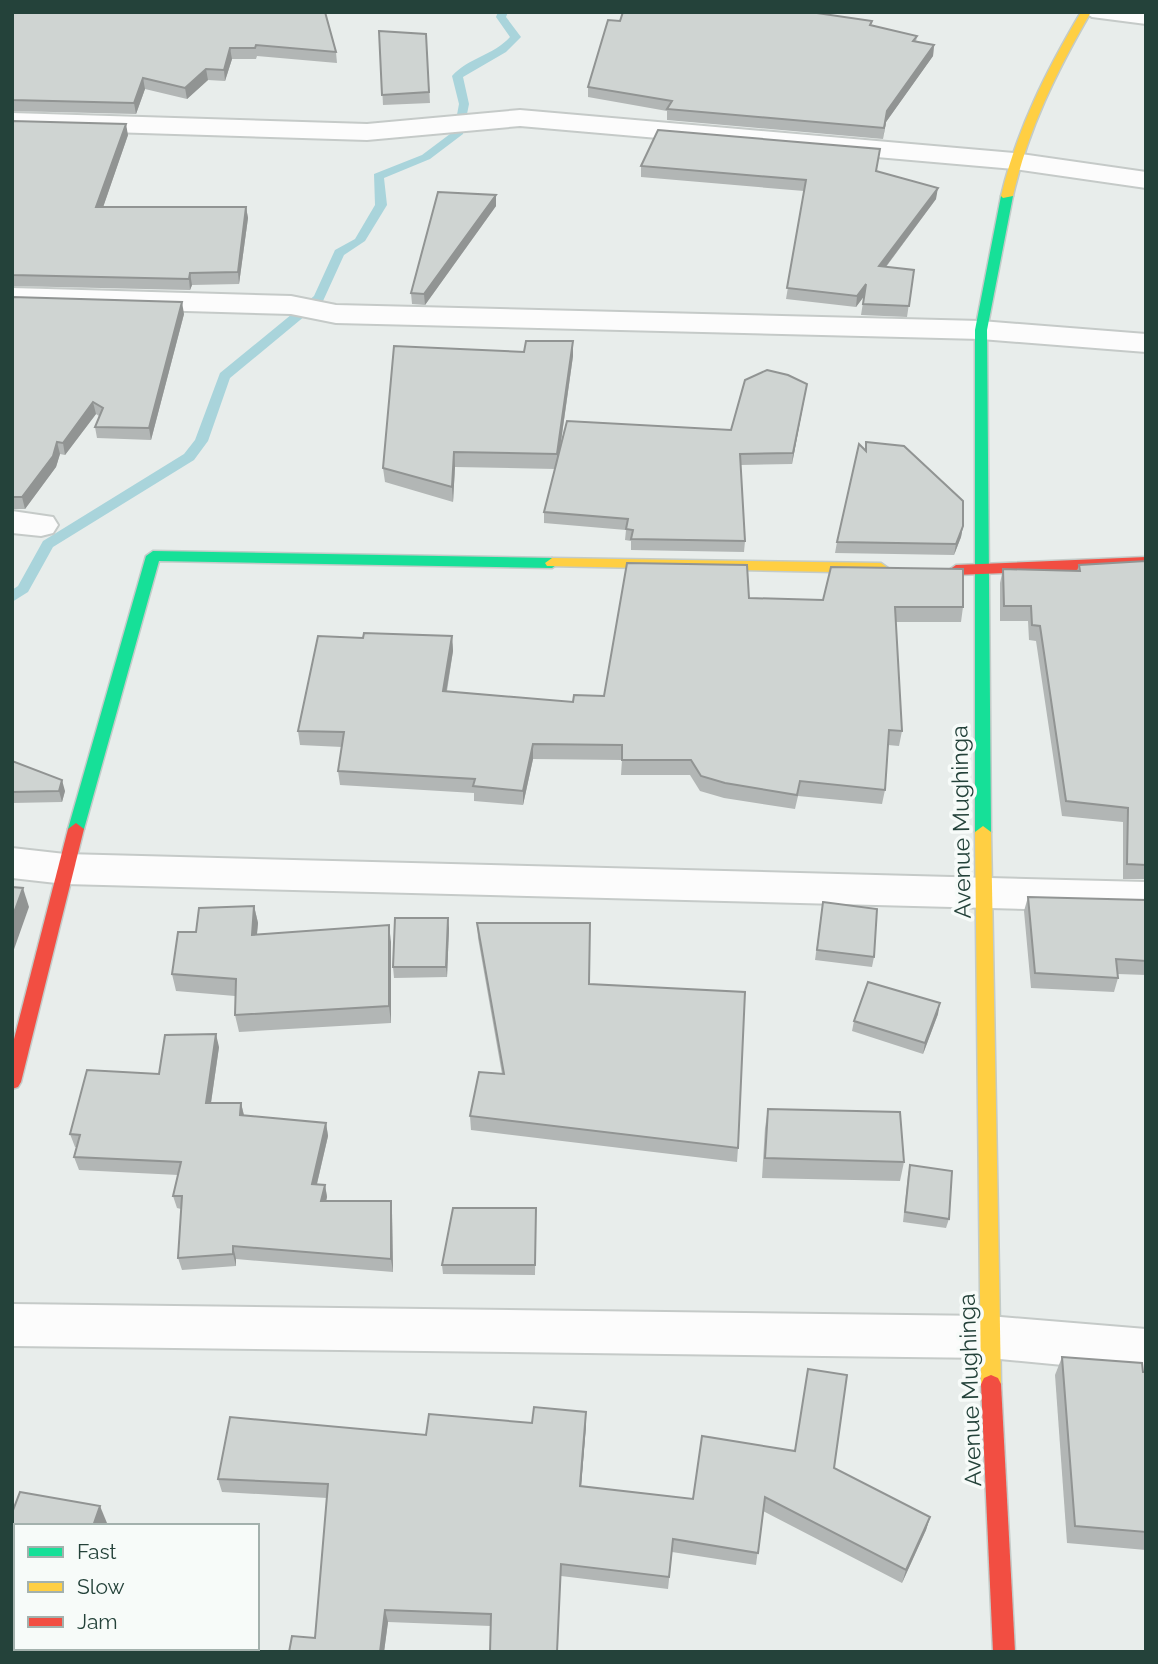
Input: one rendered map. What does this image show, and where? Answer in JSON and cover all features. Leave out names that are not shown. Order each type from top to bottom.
[{"type":"street","name":"Avenue Mughinga","points":[[1004,1652],[989,1337],[980,570],[981,330],[1014,161],[1041,89],[1086,12]]},
{"type":"street","points":[[12,121],[367,132],[520,117],[1014,161],[1146,180]]},
{"type":"street","points":[[12,298],[291,305],[336,314],[981,330],[1146,343]]},
{"type":"street","points":[[12,1082],[65,869],[153,556],[898,569]]},
{"type":"street","points":[[939,569],[980,570],[1146,562]]},
{"type":"street","points":[[12,863],[65,869],[1146,897]]},
{"type":"street","points":[[12,1325],[989,1337],[1146,1351]]},
{"type":"lane","points":[[1092,12],[1146,19]]},
{"type":"building","points":[[12,12],[325,12],[336,52],[256,45],[255,48],[230,48],[224,70],[206,69],[185,88],[143,78],[134,103],[12,100]]},
{"type":"building","points":[[623,12],[810,12],[872,21],[870,25],[917,36],[913,41],[934,45],[887,111],[884,128],[667,109],[672,101],[588,87],[608,20],[620,21]]},
{"type":"building","points":[[379,31],[426,34],[429,92],[382,95]]},
{"type":"building","points":[[12,121],[126,124],[96,207],[246,207],[238,272],[190,273],[189,279],[12,275]]},
{"type":"building","points":[[658,130],[880,149],[876,171],[938,188],[879,266],[914,270],[909,306],[863,304],[866,284],[857,296],[787,288],[806,180],[641,166]]},
{"type":"building","points":[[438,192],[496,195],[424,294],[411,293]]},
{"type":"building","points":[[12,297],[182,302],[149,428],[95,427],[103,408],[93,402],[63,443],[57,442],[53,456],[22,497],[12,497]]},
{"type":"building","points":[[526,341],[573,341],[557,454],[454,452],[452,487],[383,468],[394,346],[524,352]]},
{"type":"building","points":[[767,370],[788,375],[807,384],[793,453],[740,454],[745,541],[631,539],[633,530],[626,529],[628,519],[544,512],[567,421],[731,430],[745,380]]},
{"type":"building","points":[[866,442],[904,446],[963,501],[963,526],[956,544],[837,542],[859,444],[866,451]]},
{"type":"building","points":[[1146,561],[1146,865],[1127,864],[1128,808],[1066,801],[1040,626],[1032,625],[1031,606],[1004,606],[1003,569],[1080,571],[1079,565]]},
{"type":"building","points":[[627,563],[747,565],[749,598],[823,600],[831,567],[963,569],[963,607],[895,607],[902,731],[889,730],[885,790],[800,781],[797,795],[725,783],[701,776],[691,760],[622,760],[622,745],[533,744],[523,791],[473,786],[475,779],[338,771],[344,732],[298,731],[318,636],[363,638],[364,633],[452,636],[443,691],[573,702],[574,695],[604,696]]},
{"type":"building","points":[[12,761],[62,780],[59,791],[12,792]]},
{"type":"building","points":[[12,887],[23,888],[12,918]]},
{"type":"building","points":[[1028,897],[1146,900],[1146,961],[1116,959],[1118,978],[1035,973]]},
{"type":"building","points":[[823,902],[877,909],[874,957],[817,950]]},
{"type":"building","points":[[254,906],[252,935],[389,925],[389,1006],[235,1015],[236,979],[172,974],[178,932],[196,932],[199,908]]},
{"type":"building","points":[[395,918],[448,918],[446,967],[393,967]]},
{"type":"building","points":[[477,923],[590,923],[589,984],[745,992],[738,1148],[470,1116],[479,1072],[504,1074]]},
{"type":"building","points":[[868,982],[940,1003],[925,1043],[854,1021]]},
{"type":"building","points":[[216,1034],[206,1103],[241,1103],[240,1115],[326,1123],[312,1184],[325,1185],[321,1201],[391,1201],[391,1259],[233,1246],[233,1254],[178,1258],[182,1196],[173,1196],[181,1162],[74,1157],[80,1135],[70,1134],[87,1070],[159,1074],[165,1035]]},
{"type":"building","points":[[768,1109],[900,1112],[904,1162],[765,1158]]},
{"type":"building","points":[[910,1165],[952,1171],[949,1219],[905,1212]]},
{"type":"building","points":[[453,1208],[536,1208],[535,1265],[442,1265]]},
{"type":"building","points":[[1062,1357],[1142,1363],[1143,1372],[1146,1372],[1146,1532],[1075,1526]]},
{"type":"building","points":[[808,1369],[847,1375],[834,1468],[930,1517],[906,1570],[765,1497],[758,1553],[673,1539],[669,1577],[561,1564],[557,1652],[490,1652],[491,1614],[385,1610],[380,1652],[289,1652],[292,1636],[315,1638],[328,1484],[218,1479],[230,1417],[426,1435],[429,1414],[532,1423],[534,1407],[586,1412],[580,1486],[693,1499],[702,1436],[795,1451]]},
{"type":"building","points":[[20,1492],[100,1506],[94,1524],[14,1524],[14,1569],[12,1513]]},
{"type":"waterway","points":[[12,597],[23,589],[48,544],[189,457],[201,441],[224,376],[319,298],[339,253],[359,241],[381,205],[378,176],[426,157],[459,132],[464,104],[457,76],[502,50],[516,37],[501,17],[503,12]]},
{"type":"traffic: fast","points":[[983,832],[981,330],[1007,196]]},
{"type":"traffic: fast","points":[[76,829],[153,556],[552,563]]},
{"type":"traffic: slow","points":[[1007,196],[1028,122],[1048,79],[1086,12]]},
{"type":"traffic: slow","points":[[552,563],[881,568]]},
{"type":"traffic: slow","points":[[983,832],[991,1384]]},
{"type":"traffic: jam","points":[[956,570],[1146,562]]},
{"type":"traffic: jam","points":[[12,1082],[76,829]]},
{"type":"traffic: jam","points":[[991,1384],[1004,1652]]}]
